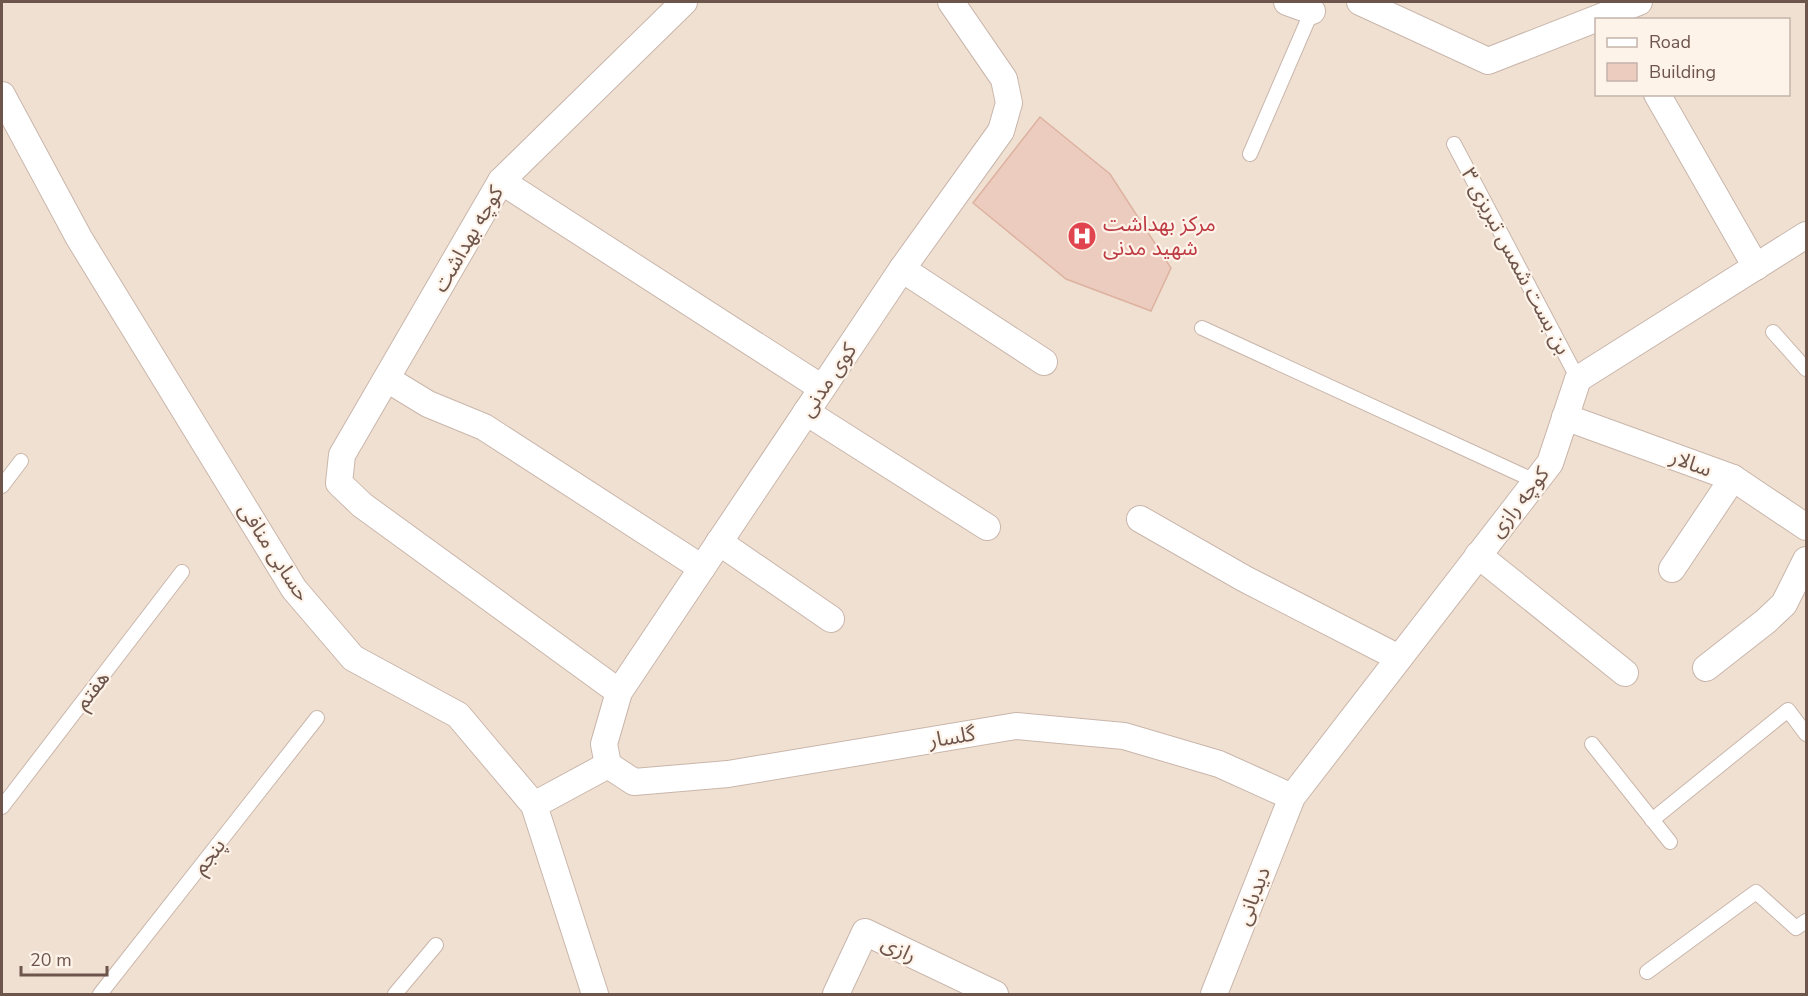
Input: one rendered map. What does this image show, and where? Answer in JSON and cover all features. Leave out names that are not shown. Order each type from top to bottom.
[{"type":"street","name":"کوچه بهداشت","points":[[619,692],[362,505],[339,483],[342,455],[501,181],[684,2]]},
{"type":"street","name":"کوی مدنی","points":[[608,765],[604,744],[619,692],[902,269],[1001,131],[1009,103],[1004,79],[951,2]]},
{"type":"street","points":[[1287,2],[1314,6]]},
{"type":"street","points":[[1360,2],[1488,61],[1595,19]]},
{"type":"street","points":[[1598,18],[1639,2]]},
{"type":"street","name":"حسابی منافی","points":[[2,95],[79,238],[294,588],[353,658],[458,715],[534,805],[595,994]]},
{"type":"street","points":[[1658,96],[1756,267]]},
{"type":"street","points":[[501,181],[822,388]]},
{"type":"street","points":[[1578,379],[1806,234]]},
{"type":"street","points":[[902,269],[1044,362]]},
{"type":"street","points":[[387,379],[428,404],[484,427],[702,567]]},
{"type":"street","name":"کوچه رازی","points":[[1292,797],[1550,463],[1578,379]]},
{"type":"street","points":[[806,412],[987,527]]},
{"type":"street","name":"سالار","points":[[1565,417],[1733,478],[1806,527]]},
{"type":"street","points":[[1672,569],[1733,478]]},
{"type":"street","points":[[1140,519],[1245,579],[1399,658]]},
{"type":"street","points":[[719,542],[831,619]]},
{"type":"street","points":[[1478,555],[1625,673]]},
{"type":"street","points":[[1706,668],[1784,604],[1806,560]]},
{"type":"street","name":"گلسار","points":[[608,765],[634,782],[728,774],[1016,726],[1124,736],[1219,764],[1292,797]]},
{"type":"street","points":[[534,805],[608,765]]},
{"type":"street","name":"دیدبانی","points":[[1214,994],[1292,797]]},
{"type":"street","name":"رازی","points":[[836,994],[865,932],[995,994]]},
{"type":"lane","points":[[1250,154],[1314,6]]},
{"type":"lane","name":"بن بست شمس تبریزی ۳","points":[[1454,144],[1578,379]]},
{"type":"lane","points":[[1202,327],[1535,481]]},
{"type":"lane","points":[[1773,332],[1806,369]]},
{"type":"lane","points":[[2,486],[21,461]]},
{"type":"lane","name":"هفتم","points":[[2,807],[182,572]]},
{"type":"lane","points":[[1652,820],[1788,710],[1806,734]]},
{"type":"lane","name":"پنجم","points":[[100,994],[317,718]]},
{"type":"lane","points":[[1592,744],[1670,842]]},
{"type":"lane","points":[[1647,972],[1756,892],[1796,928],[1806,921]]},
{"type":"lane","points":[[395,994],[436,945]]},
{"type":"shaded area","points":[[2,2],[1806,2],[1806,994],[2,994]]},
{"type":"building","name":"مرکز بهداشت شهید مدنی","points":[[1040,117],[1110,174],[1171,268],[1151,311],[1066,279],[973,203]]},
{"type":"place","name":"مرکز بهداشت شهید مدنی","points":[[1082,236]]}]
